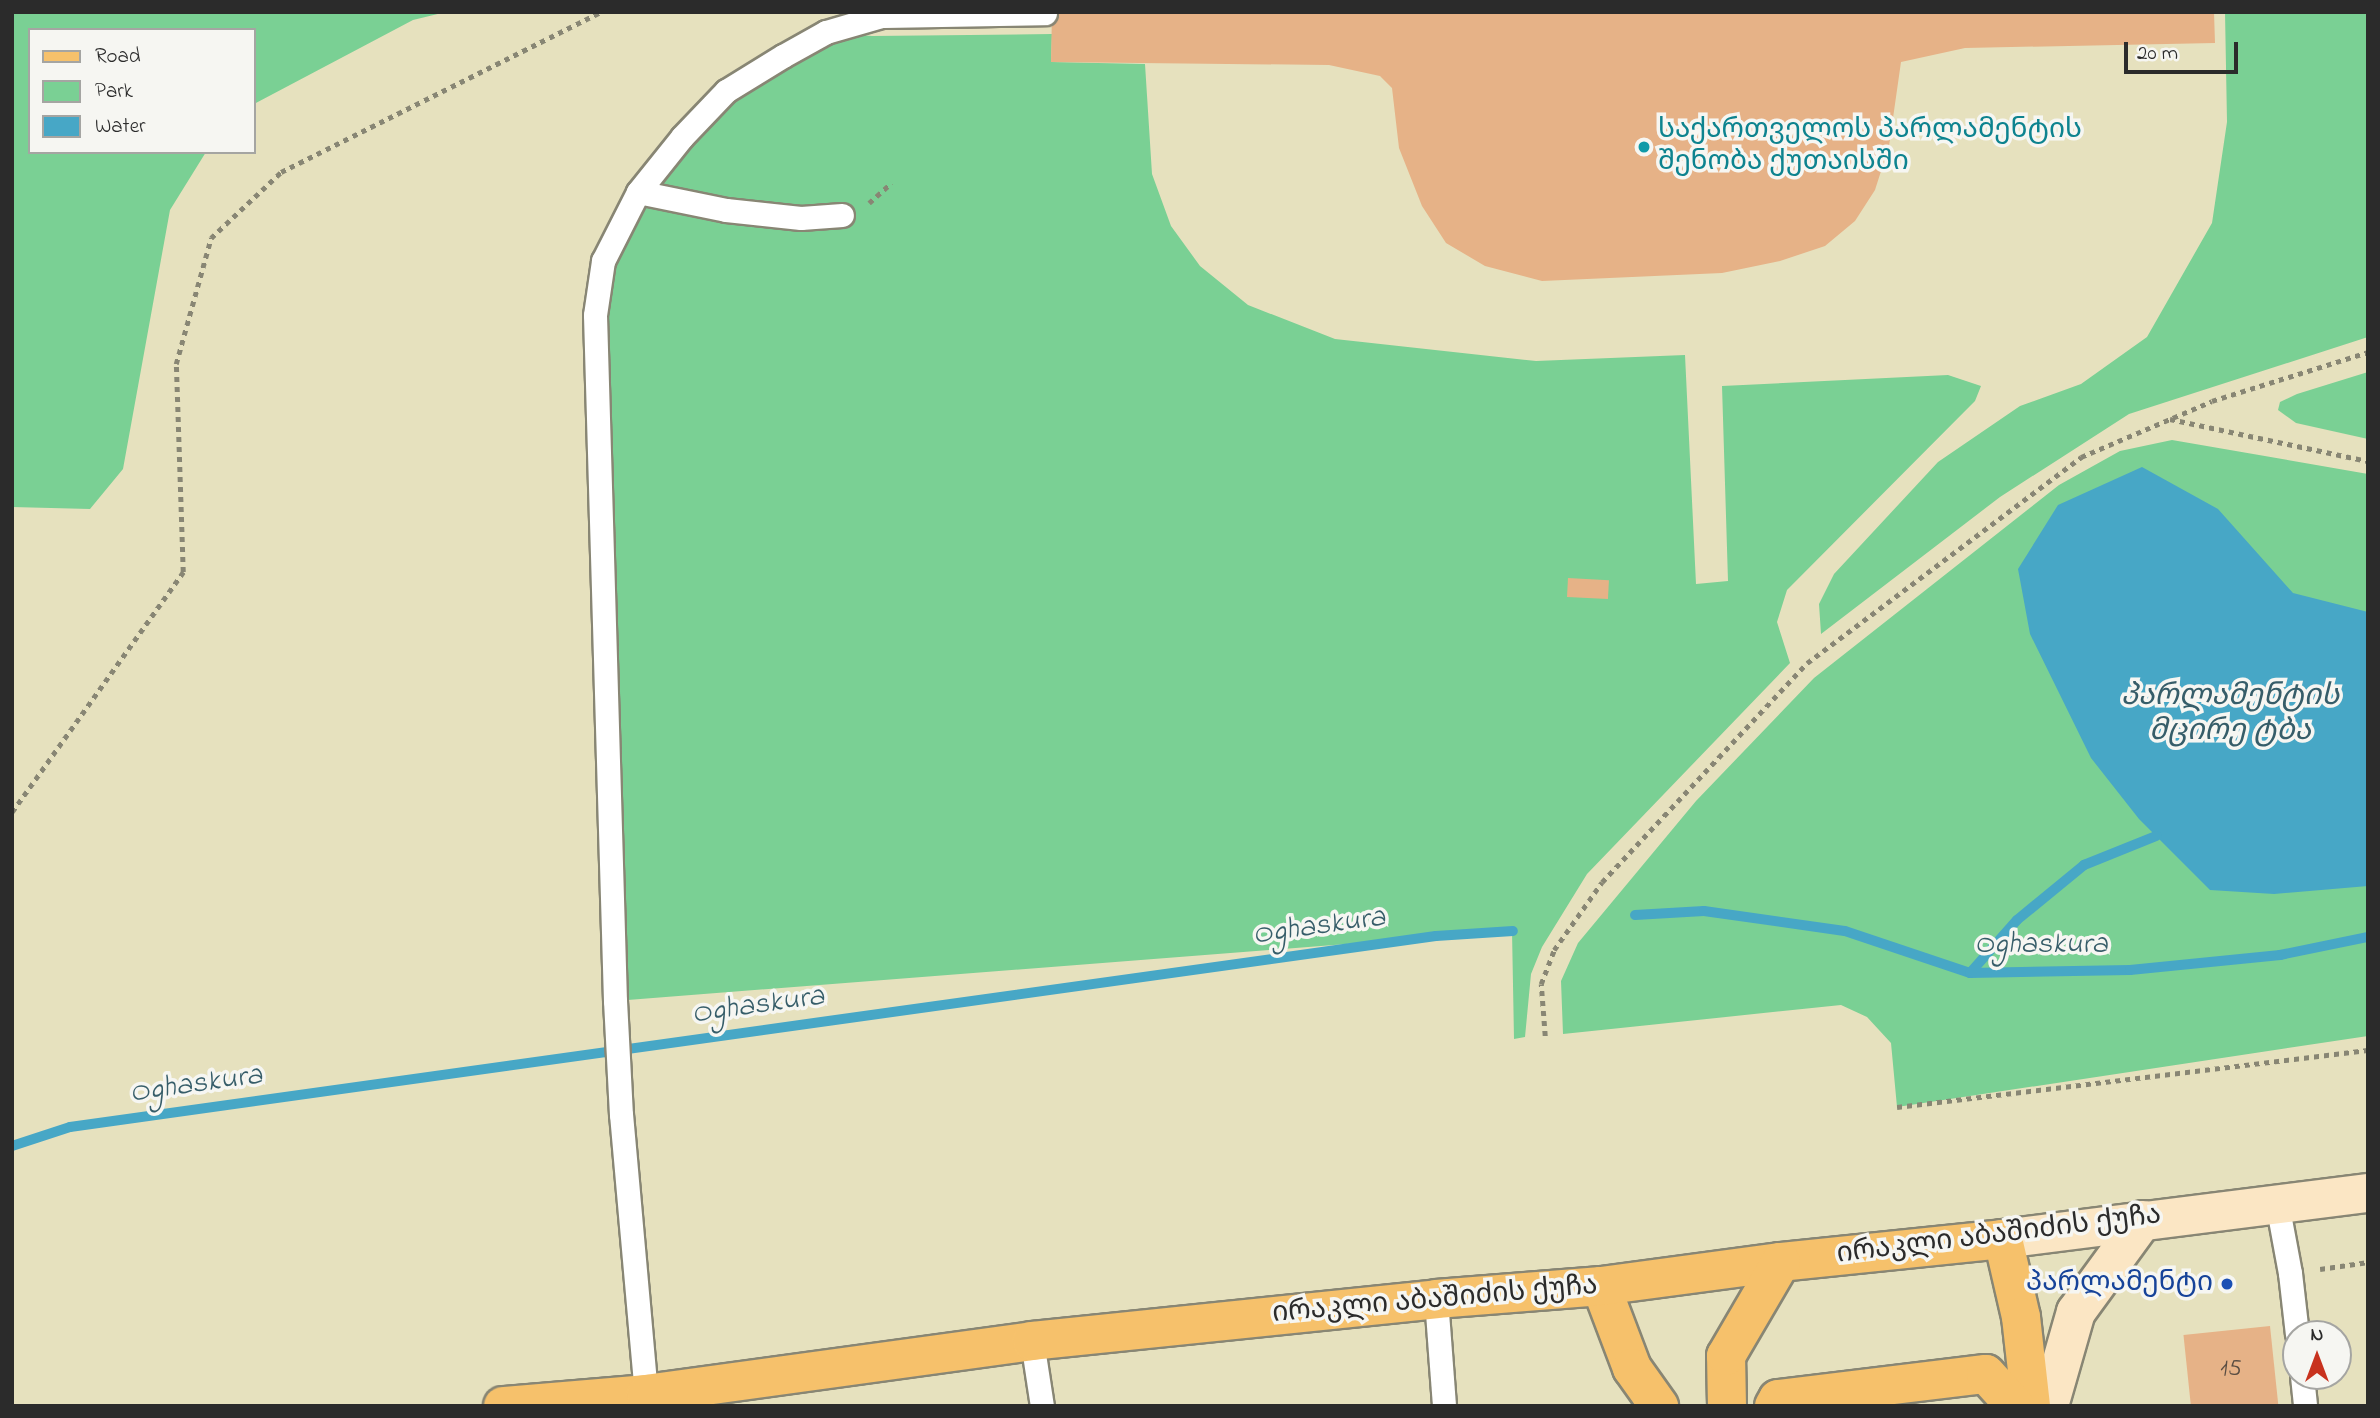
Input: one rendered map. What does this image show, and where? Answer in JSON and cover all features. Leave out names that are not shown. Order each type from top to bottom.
[{"type":"main road","name":"ირაკლი აბაშიძის ქუჩა","points":[[503,1406],[646,1394],[1032,1341],[1436,1299],[1601,1286],[1781,1262],[2003,1239],[2368,1193]]},
{"type":"main road","points":[[2049,1406],[2076,1312],[2143,1220]]},
{"type":"main road","points":[[2003,1239],[2021,1317],[2031,1406]]},
{"type":"main road","points":[[1727,1406],[1726,1356],[1781,1262]]},
{"type":"main road","points":[[1601,1286],[1632,1368],[1659,1406]]},
{"type":"main road","points":[[1774,1406],[1778,1399],[1986,1374],[2015,1406]]},
{"type":"lane","points":[[646,1394],[621,1115],[614,1001],[595,315],[603,261],[638,192],[682,137],[726,91],[826,32],[881,16],[1045,13]]},
{"type":"lane","points":[[638,192],[726,210],[801,218],[842,215]]},
{"type":"lane","points":[[2277,1203],[2295,1320]]},
{"type":"lane","points":[[1436,1299],[1444,1406]]},
{"type":"lane","points":[[1032,1341],[1042,1406]]},
{"type":"path","points":[[12,812],[183,572],[176,364],[211,238],[281,172],[601,12]]},
{"type":"path","points":[[1545,1036],[1541,984],[1554,950],[1602,882],[1807,663],[2081,457],[2212,401],[2368,352]]},
{"type":"path","points":[[2169,419],[2368,461]]},
{"type":"path","points":[[1897,1107],[2368,1049]]},
{"type":"path","points":[[2290,1273],[2368,1262]]},
{"type":"green space","points":[[12,12],[446,12],[413,20],[256,103],[256,28],[28,28],[28,154],[205,154],[170,210],[123,469],[90,509],[12,507]]},
{"type":"green space","points":[[2225,12],[2364,12],[2368,15],[2368,337],[2129,414],[2000,497],[1821,634],[1819,604],[1834,574],[1938,462],[2020,406],[2081,384],[2147,337],[2212,223],[2227,122]]},
{"type":"green space","points":[[826,32],[872,36],[1052,34],[1051,62],[1145,64],[1152,174],[1171,226],[1200,266],[1248,305],[1335,339],[1536,361],[1685,355],[1696,584],[1728,581],[1722,386],[1948,375],[1981,386],[1975,401],[1787,590],[1777,622],[1790,663],[1587,874],[1542,947],[1531,974],[1525,1037],[1514,1039],[1512,931],[615,1001],[595,315],[638,192],[682,137]]},
{"type":"green space","points":[[2368,372],[2368,439],[2296,423],[2278,410],[2280,402],[2297,394]]},
{"type":"green space","points":[[2172,440],[2368,474],[2368,1036],[1897,1107],[1891,1043],[1867,1017],[1841,1005],[1563,1034],[1561,981],[1578,943],[1696,801],[1814,678],[2059,485],[2120,451]]},
{"type":"water","name":"პარლამენტის მცირე ტბა","points":[[2142,467],[2218,509],[2293,593],[2368,612],[2368,886],[2274,894],[2210,890],[2139,819],[2091,758],[2030,634],[2018,569],[2058,505]]},
{"type":"building","name":"საქართველოს პარლამენტის შენობა ქუთაისში","points":[[1052,12],[2214,12],[2215,43],[1965,48],[1901,62],[1889,146],[1875,190],[1855,221],[1825,246],[1780,261],[1722,273],[1542,281],[1485,266],[1446,243],[1422,206],[1399,148],[1392,88],[1380,76],[1329,65],[1051,62]]},
{"type":"building","points":[[1568,578],[1609,580],[1608,599],[1567,597]]},
{"type":"building","points":[[2270,1326],[2278,1406],[2191,1406],[2183,1335]]},
{"type":"waterway","points":[[1970,973],[2017,920],[2084,865],[2156,836]]},
{"type":"waterway","name":"Oghaskura","points":[[1635,915],[1704,911],[1845,931],[1970,973],[2130,970],[2280,955],[2368,937]]},
{"type":"waterway","name":"Oghaskura","points":[[12,1146],[70,1127],[1436,936],[1513,931]]},
{"type":"place","name":"საქართველოს პარლამენტის შენობა ქუთაისში","points":[[1644,147]]},
{"type":"place","name":"პარლამენტი","points":[[2227,1284]]}]
